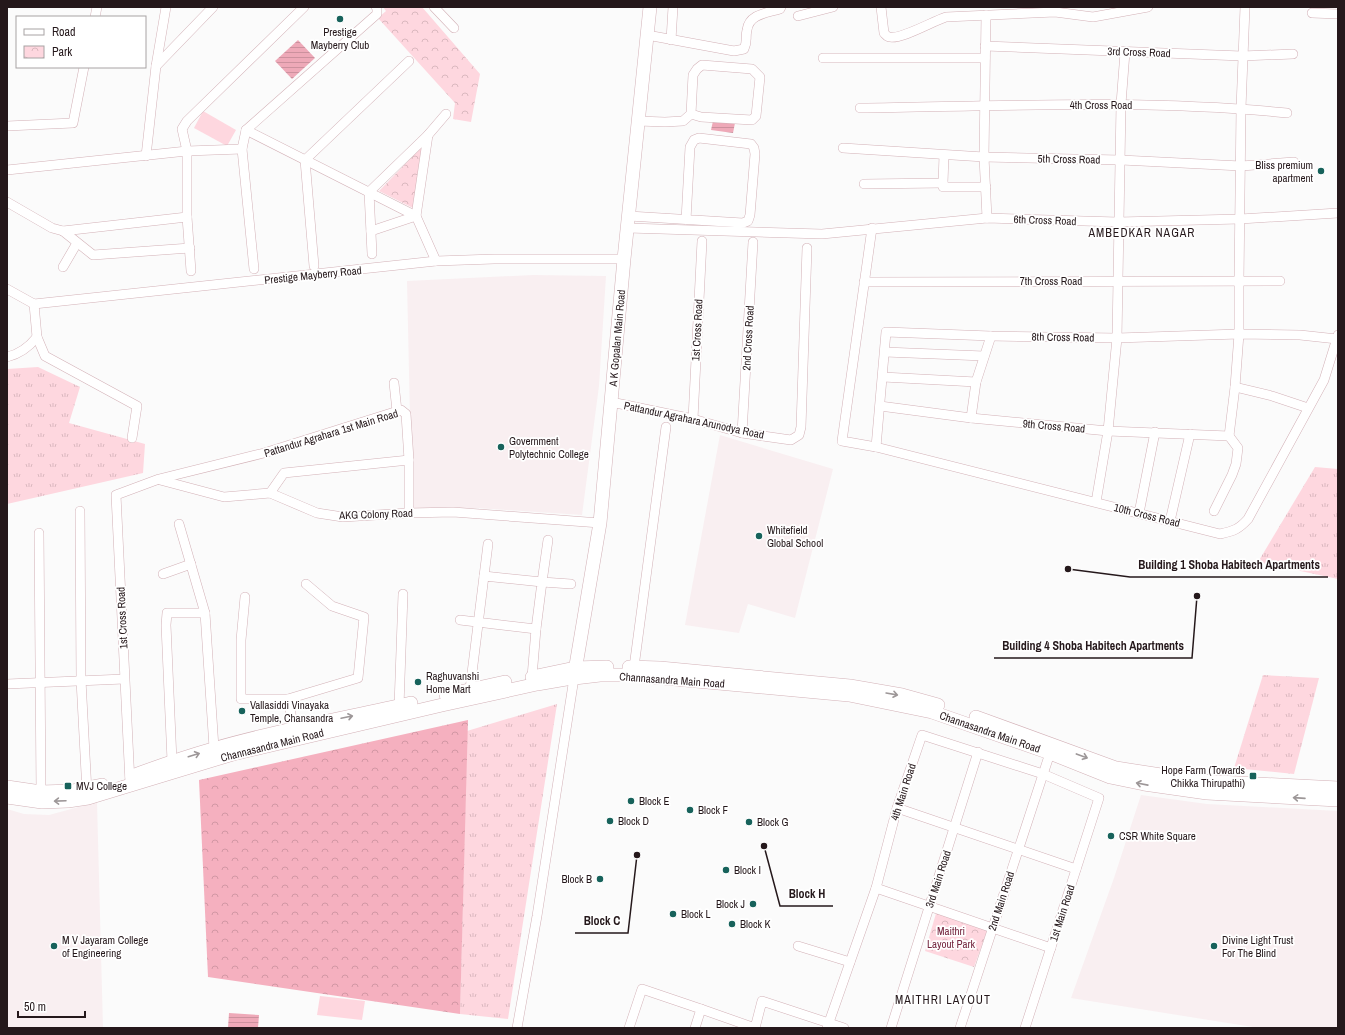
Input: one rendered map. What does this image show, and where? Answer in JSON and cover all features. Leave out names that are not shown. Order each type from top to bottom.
[{"type":"main road","name":"A K Gopalan Main Road","points":[[575,673],[600,523],[624,259],[650,7]]},
{"type":"main road","name":"Channasandra Main Road","points":[[7,797],[42,802],[68,801],[87,793],[233,754],[296,733],[399,706],[532,677],[634,667],[850,686],[902,695],[1050,753],[1113,772],[1200,781],[1338,788]]},
{"type":"main road","name":"Channasandra Main Road","points":[[129,782],[172,761],[214,748],[296,733],[537,684],[575,673],[631,676],[850,695],[932,712],[951,714],[1004,726],[1144,784],[1207,793],[1338,800]]},
{"type":"main road","name":"Channasandra Main Road","points":[[7,787],[41,792],[87,793]]},
{"type":"street","points":[[146,156],[156,66],[166,7]]},
{"type":"street","points":[[156,66],[213,7]]},
{"type":"street","points":[[192,271],[187,217],[187,151],[182,129],[187,121],[304,7]]},
{"type":"street","points":[[254,269],[242,149],[246,130],[377,14],[376,7]]},
{"type":"street","points":[[434,7],[454,28]]},
{"type":"street","points":[[671,40],[673,7]]},
{"type":"street","points":[[647,35],[734,51],[744,49],[747,43],[746,30],[750,20],[780,7]]},
{"type":"street","points":[[798,16],[833,7]]},
{"type":"street","points":[[880,7],[884,33],[890,37],[901,36],[946,17],[1055,12],[1092,17],[1148,7]]},
{"type":"street","points":[[1214,511],[1232,475],[1236,464],[1238,448],[1229,436],[1239,334],[1242,56],[1245,7]]},
{"type":"street","points":[[1312,12],[1338,14]]},
{"type":"street","points":[[986,15],[984,157],[987,218]]},
{"type":"street","name":"3rd Cross Road","points":[[985,46],[1242,56],[1293,54]]},
{"type":"street","points":[[1096,502],[1108,431],[1117,338],[1121,104],[1125,52]]},
{"type":"street","points":[[823,58],[985,58]]},
{"type":"street","points":[[305,160],[409,61]]},
{"type":"street","points":[[638,121],[683,121],[691,114],[693,75],[696,69],[702,65],[752,68],[760,77],[756,116],[752,120],[701,117],[691,114]]},
{"type":"street","points":[[7,126],[73,123],[84,68]]},
{"type":"street","name":"4th Cross Road","points":[[860,108],[1121,104],[1242,108],[1287,113]]},
{"type":"street","points":[[372,254],[369,192],[428,136],[446,114]]},
{"type":"street","points":[[246,130],[416,216]]},
{"type":"street","points":[[428,136],[416,216],[436,262]]},
{"type":"street","points":[[628,222],[686,220],[743,223],[748,221],[750,215],[755,154],[754,148],[751,144],[699,138],[694,140],[690,147],[686,220]]},
{"type":"street","name":"5th Cross Road","points":[[843,148],[984,157],[1121,160],[1241,166],[1294,162]]},
{"type":"street","points":[[7,170],[187,151],[242,149]]},
{"type":"street","points":[[944,155],[943,187],[986,187]]},
{"type":"street","points":[[305,160],[314,266]]},
{"type":"street","points":[[864,184],[943,183]]},
{"type":"street","points":[[7,202],[52,228],[63,231],[187,217]]},
{"type":"street","name":"6th Cross Road","points":[[628,222],[822,234],[987,218],[1118,222],[1240,219],[1338,213]]},
{"type":"street","points":[[371,231],[416,216]]},
{"type":"street","points":[[864,282],[872,228]]},
{"type":"street","points":[[63,231],[92,255],[190,248]]},
{"type":"street","name":"1st Cross Road","points":[[693,418],[702,241]]},
{"type":"street","name":"2nd Cross Road","points":[[742,433],[753,242]]},
{"type":"street","points":[[64,267],[77,243]]},
{"type":"street","name":"Pattandur Agrahara Arunodya Road","points":[[611,402],[693,418],[742,433],[791,440],[799,435],[801,427],[807,248]]},
{"type":"street","name":"Prestige Mayberry Road","points":[[34,304],[436,262],[494,259],[624,259]]},
{"type":"street","name":"7th Cross Road","points":[[864,282],[1280,282]]},
{"type":"street","name":"10th Cross Road","points":[[864,282],[842,441],[876,447],[1220,534],[1234,531],[1241,527],[1248,519],[1324,380],[1337,337]]},
{"type":"street","points":[[7,289],[34,304],[37,337],[45,356],[137,406],[132,438]]},
{"type":"street","name":"8th Cross Road","points":[[885,352],[886,332],[991,336],[1117,338],[1239,334],[1337,337]]},
{"type":"street","points":[[971,418],[976,382],[991,336]]},
{"type":"street","points":[[7,357],[27,348],[37,337]]},
{"type":"street","points":[[876,447],[885,352],[984,356]]},
{"type":"street","points":[[883,376],[976,382]]},
{"type":"street","points":[[394,383],[397,411]]},
{"type":"street","points":[[1235,387],[1272,396],[1308,408]]},
{"type":"street","name":"9th Cross Road","points":[[880,406],[971,418],[1108,431],[1229,436]]},
{"type":"street","name":"Pattandur Agrahara 1st Main Road","points":[[159,480],[264,453],[401,410],[406,414],[409,460],[409,513]]},
{"type":"street","points":[[634,667],[666,427]]},
{"type":"street","points":[[1139,513],[1154,432]]},
{"type":"street","points":[[1170,521],[1190,434]]},
{"type":"street","points":[[270,493],[284,473],[409,460]]},
{"type":"street","name":"1st Cross Road","points":[[129,782],[116,495],[159,480]]},
{"type":"street","name":"AKG Colony Road","points":[[159,480],[224,497],[270,493],[316,513],[343,517],[453,512],[600,523]]},
{"type":"street","points":[[80,512],[81,680],[87,793]]},
{"type":"street","points":[[179,524],[205,613],[214,748]]},
{"type":"street","points":[[39,533],[41,792]]},
{"type":"street","points":[[532,677],[536,629],[548,540]]},
{"type":"street","points":[[470,690],[488,544]]},
{"type":"street","points":[[163,574],[191,564]]},
{"type":"street","points":[[484,576],[571,584]]},
{"type":"street","points":[[245,597],[241,640],[241,699],[288,700],[358,678],[364,617],[332,606],[306,584]]},
{"type":"street","points":[[399,706],[403,594]]},
{"type":"street","points":[[172,761],[166,625],[167,613],[205,613]]},
{"type":"street","points":[[460,620],[536,629]]},
{"type":"street","points":[[517,1028],[537,916],[575,673]]},
{"type":"street","points":[[7,684],[124,679]]},
{"type":"street","points":[[288,700],[296,733]]},
{"type":"street","name":"4th Main Road","points":[[828,1025],[876,888],[897,808],[922,734],[1044,772],[1099,798]]},
{"type":"street","name":"3rd Main Road","points":[[891,1028],[978,752]]},
{"type":"street","name":"2nd Main Road","points":[[960,1028],[1050,753]]},
{"type":"street","name":"1st Main Road","points":[[1025,1028],[1099,798]]},
{"type":"street","points":[[897,808],[1076,869]]},
{"type":"street","points":[[876,888],[1051,948]]},
{"type":"street","points":[[798,946],[850,962]]},
{"type":"street","points":[[629,1028],[642,989],[755,1028],[762,1001],[828,1025],[844,1028]]},
{"type":"street","points":[[695,1028],[701,1009]]},
{"type":"shaded area","points":[[298,40],[315,58],[292,79],[275,61]]},
{"type":"shaded area","points":[[713,121],[735,123],[733,133],[711,130]]},
{"type":"shaded area","name":"Government Polytechnic College","points":[[533,275],[606,276],[599,386],[582,515],[476,508],[412,510],[407,281]]},
{"type":"shaded area","name":"Whitefield Global School","points":[[720,435],[833,469],[795,618],[748,604],[739,633],[685,625]]},
{"type":"shaded area","name":"Divine Light Trust For The Blind","points":[[1141,795],[1207,804],[1338,811],[1338,1028],[1259,1028],[1071,998],[1114,878]]},
{"type":"shaded area","name":"M V Jayaram College of Engineering","points":[[97,802],[103,1028],[7,1028],[7,809],[24,814],[49,815]]},
{"type":"shaded area","points":[[229,1013],[259,1015],[258,1028],[228,1028]]},
{"type":"green space","points":[[383,7],[422,7],[480,74],[471,122],[453,119],[455,103],[378,18],[386,11]]},
{"type":"green space","points":[[203,111],[236,130],[227,146],[194,128]]},
{"type":"green space","points":[[423,146],[413,208],[379,191]]},
{"type":"green space","points":[[38,367],[80,387],[69,423],[145,444],[143,473],[7,504],[7,369]]},
{"type":"green space","points":[[1315,467],[1338,469],[1338,579],[1258,562]]},
{"type":"green space","points":[[1263,675],[1319,678],[1294,774],[1234,768]]},
{"type":"green space","points":[[557,704],[508,1019],[460,1014],[467,731]]},
{"type":"green space","points":[[468,720],[460,1014],[208,977],[199,780]]},
{"type":"green space","name":"Maithri Layout Park","points":[[937,910],[988,928],[974,967],[925,951]]},
{"type":"green space","points":[[320,996],[365,1001],[362,1020],[317,1015]]},
{"type":"place","name":"Prestige Mayberry Club","points":[[340,19]]},
{"type":"place","name":"Bliss premium apartment","points":[[1321,171]]},
{"type":"place","name":"Government Polytechnic College","points":[[501,447]]},
{"type":"place","name":"Whitefield Global School","points":[[759,536]]},
{"type":"place","name":"Building 1 Shoba Habitech Apartments","points":[[1068,569]]},
{"type":"place","name":"Building 4 Shoba Habitech Apartments","points":[[1197,596]]},
{"type":"place","name":"Raghuvanshi Home Mart","points":[[418,682]]},
{"type":"place","name":"Vallasiddi Vinayaka Temple, Chansandra","points":[[242,711]]},
{"type":"place","name":"Hope Farm (Towards Chikka Thirupathi)","points":[[1253,776]]},
{"type":"place","name":"MVJ College","points":[[68,786]]},
{"type":"place","name":"Block E","points":[[631,801]]},
{"type":"place","name":"Block F","points":[[690,810]]},
{"type":"place","name":"Block D","points":[[610,821]]},
{"type":"place","name":"Block G","points":[[749,822]]},
{"type":"place","name":"CSR White Square","points":[[1111,836]]},
{"type":"place","name":"Block H","points":[[764,846]]},
{"type":"place","name":"Block C","points":[[637,855]]},
{"type":"place","name":"Block I","points":[[726,870]]},
{"type":"place","name":"Block B","points":[[600,879]]},
{"type":"place","name":"Block J","points":[[753,904]]},
{"type":"place","name":"Block L","points":[[673,914]]},
{"type":"place","name":"Block K","points":[[732,924]]},
{"type":"place","name":"M V Jayaram College of Engineering","points":[[54,946]]},
{"type":"place","name":"Divine Light Trust For The Blind","points":[[1214,946]]},
{"type":"district","name":"AMBEDKAR NAGAR","points":[[1142,233]]},
{"type":"district","name":"MAITHRI LAYOUT","points":[[943,1000]]}]
